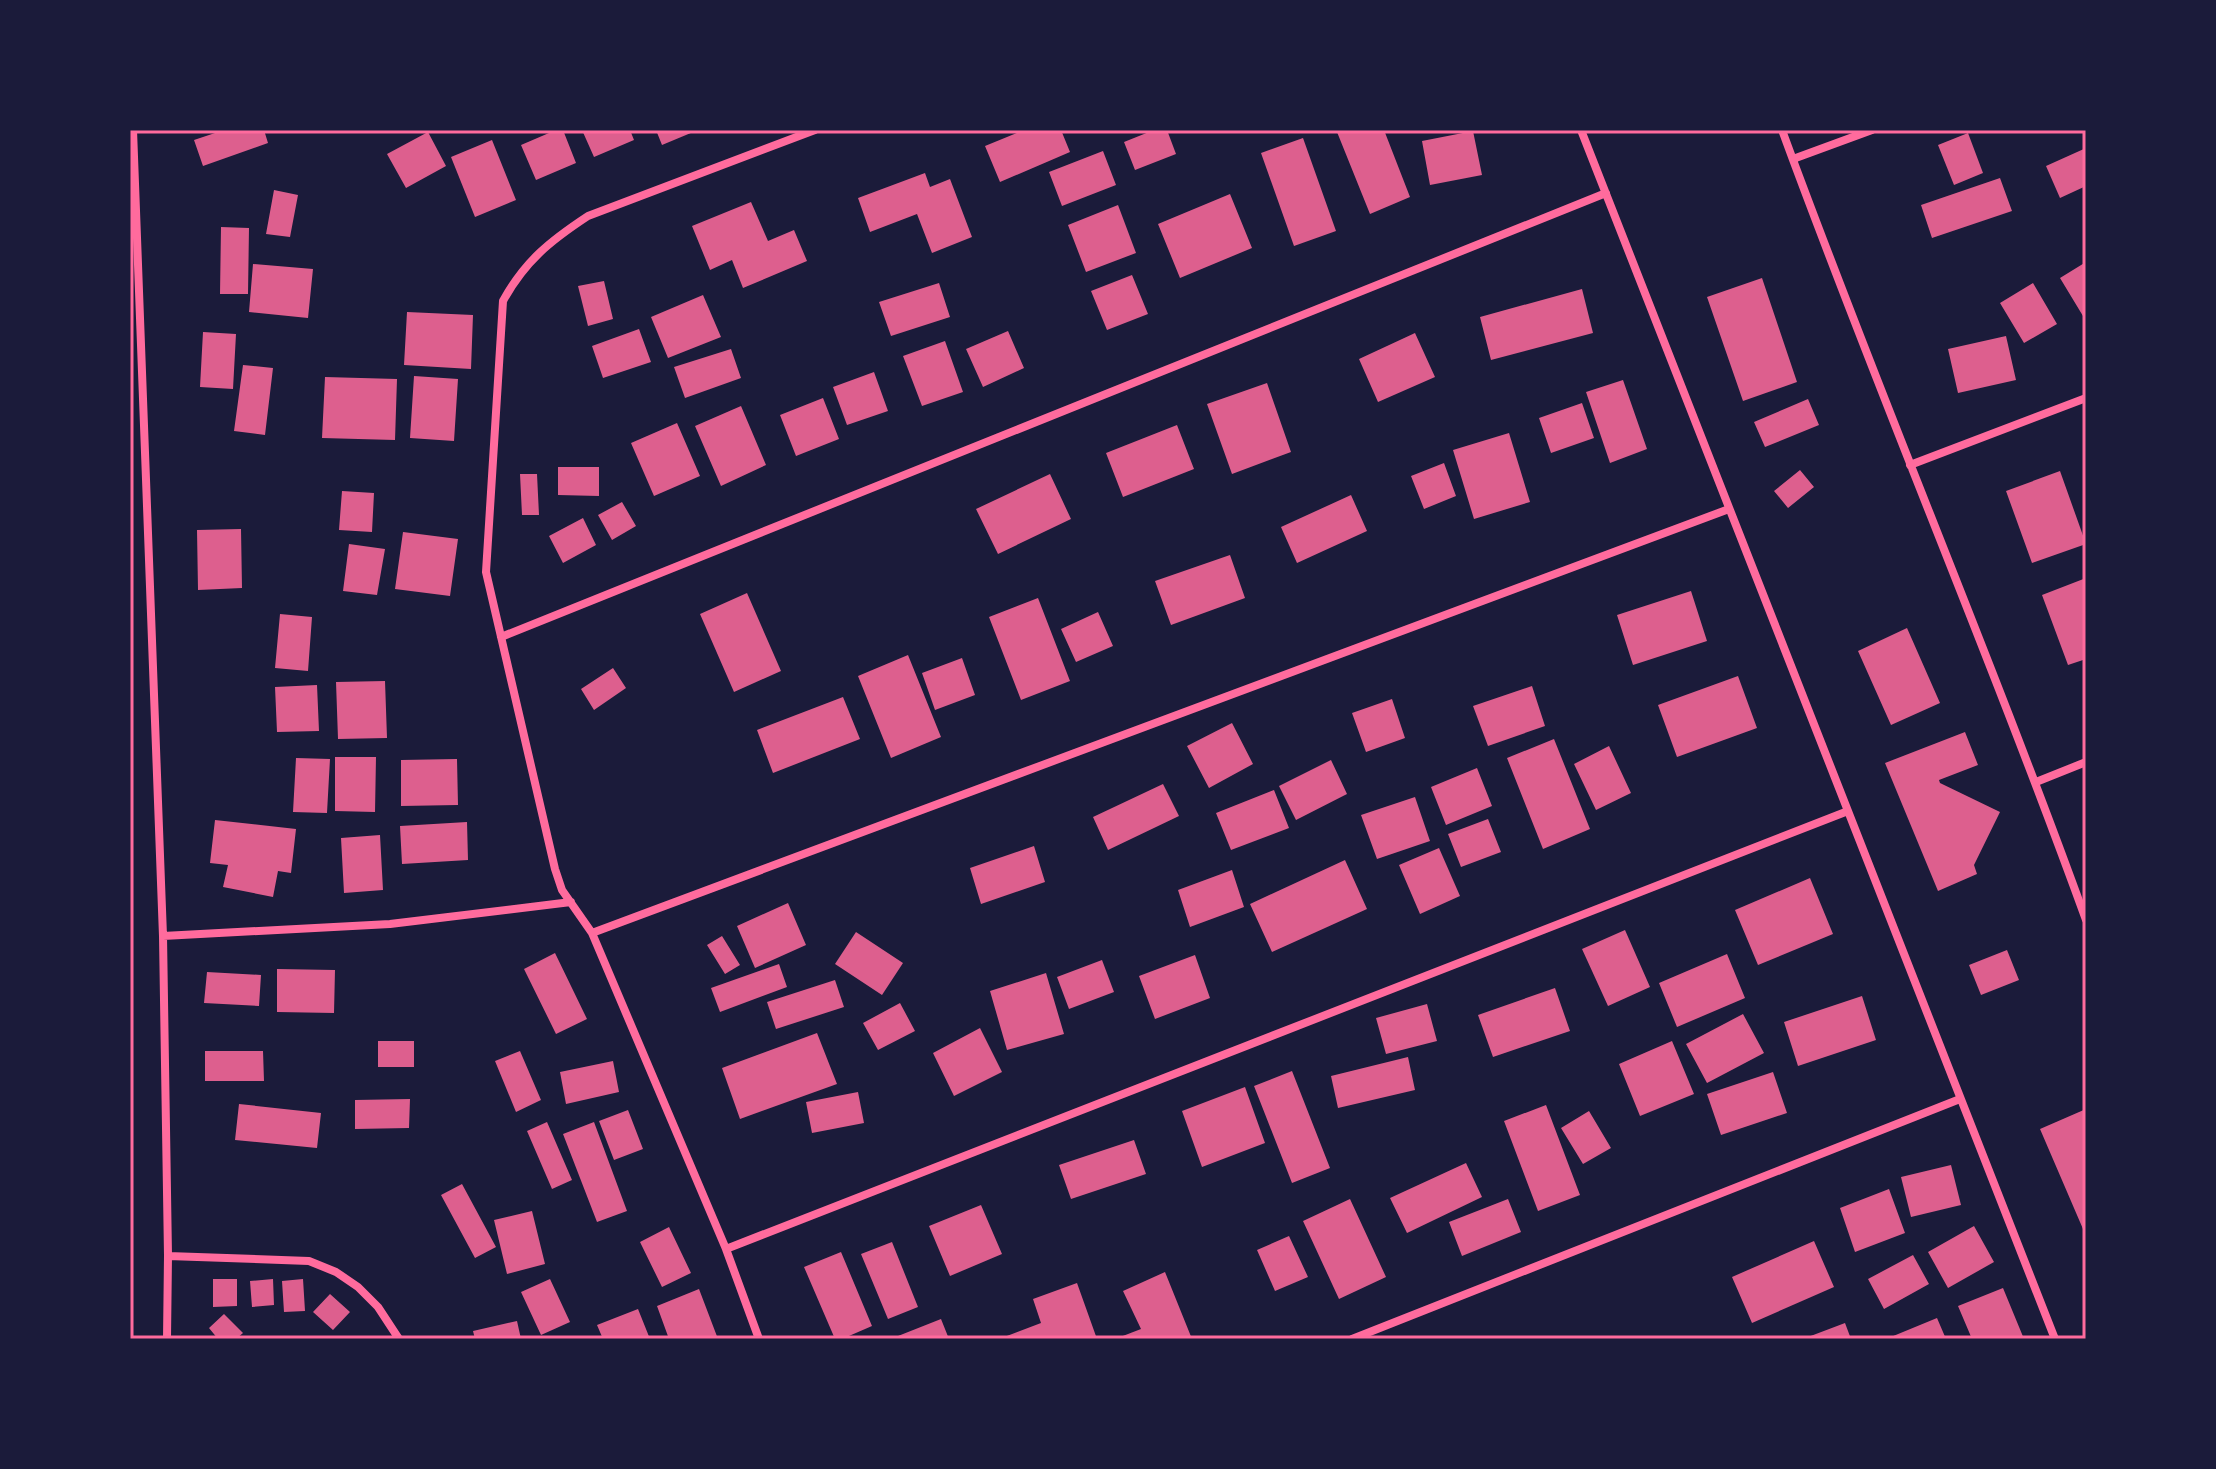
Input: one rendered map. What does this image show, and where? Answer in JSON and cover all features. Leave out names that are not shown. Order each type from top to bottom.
[{"type":"street","points":[[133,130],[163,936],[167,1339]]},
{"type":"street","points":[[759,1339],[726,1249],[592,933],[562,890],[486,572],[503,301],[518,274],[562,233],[588,216],[815,130]]},
{"type":"street","points":[[1581,130],[2055,1339]]},
{"type":"street","points":[[1782,130],[2036,782],[2086,920]]},
{"type":"street","points":[[1793,159],[1872,130]]},
{"type":"street","points":[[501,637],[1606,193]]},
{"type":"street","points":[[1910,465],[2086,398]]},
{"type":"street","points":[[592,933],[1729,509]]},
{"type":"street","points":[[2036,782],[2086,762]]},
{"type":"street","points":[[726,1249],[1848,811]]},
{"type":"street","points":[[163,936],[390,924],[571,902]]},
{"type":"street","points":[[1352,1339],[1960,1099]]},
{"type":"street","points":[[168,1256],[309,1261],[336,1272],[358,1287],[378,1307],[399,1339]]},
{"type":"building","points":[[224,130],[264,130],[268,143],[203,166],[194,140]]},
{"type":"building","points":[[563,130],[576,163],[536,180],[521,145]]},
{"type":"building","points":[[582,130],[630,130],[634,140],[594,157]]},
{"type":"building","points":[[656,130],[698,130],[662,145]]},
{"type":"building","points":[[1024,130],[1061,130],[1070,152],[1000,182],[985,146]]},
{"type":"building","points":[[1154,130],[1167,130],[1176,154],[1135,170],[1124,142]]},
{"type":"building","points":[[1384,130],[1410,197],[1370,214],[1337,132]]},
{"type":"building","points":[[1473,131],[1482,175],[1430,185],[1422,141]]},
{"type":"building","points":[[428,132],[446,166],[406,188],[387,154]]},
{"type":"building","points":[[1968,133],[1983,173],[1954,185],[1938,145]]},
{"type":"building","points":[[1303,138],[1336,231],[1294,246],[1261,153]]},
{"type":"building","points":[[492,140],[516,200],[475,217],[451,157]]},
{"type":"building","points":[[2086,148],[2086,186],[2060,198],[2046,166]]},
{"type":"building","points":[[1103,151],[1116,185],[1062,206],[1049,172]]},
{"type":"building","points":[[925,173],[930,187],[950,179],[972,237],[932,253],[917,214],[870,232],[858,198]]},
{"type":"building","points":[[2000,178],[2012,211],[1932,238],[1921,205]]},
{"type":"building","points":[[274,190],[298,195],[290,237],[266,234]]},
{"type":"building","points":[[1230,194],[1252,248],[1180,278],[1158,224]]},
{"type":"building","points":[[751,202],[768,241],[794,230],[807,261],[743,288],[732,260],[710,270],[692,226]]},
{"type":"building","points":[[1118,205],[1136,253],[1086,272],[1068,225]]},
{"type":"building","points":[[221,227],[249,228],[248,294],[220,294]]},
{"type":"building","points":[[2086,262],[2086,321],[2060,278]]},
{"type":"building","points":[[253,264],[313,269],[308,318],[249,312]]},
{"type":"building","points":[[1132,275],[1148,314],[1107,330],[1091,291]]},
{"type":"building","points":[[1762,278],[1797,382],[1743,401],[1707,297]]},
{"type":"building","points":[[604,281],[613,319],[588,326],[578,286]]},
{"type":"building","points":[[939,283],[950,317],[891,336],[879,302]]},
{"type":"building","points":[[2033,283],[2057,324],[2024,343],[2000,303]]},
{"type":"building","points":[[1582,289],[1593,333],[1491,360],[1480,317]]},
{"type":"building","points":[[703,295],[721,337],[668,358],[651,317]]},
{"type":"building","points":[[407,312],[473,315],[471,369],[404,365]]},
{"type":"building","points":[[639,329],[651,362],[603,378],[592,346]]},
{"type":"building","points":[[1008,331],[1024,368],[983,387],[966,349]]},
{"type":"building","points":[[203,332],[236,334],[233,389],[200,387]]},
{"type":"building","points":[[1415,333],[1435,377],[1378,402],[1359,359]]},
{"type":"building","points":[[2006,336],[2016,380],[1958,393],[1948,349]]},
{"type":"building","points":[[945,341],[963,392],[922,406],[903,356]]},
{"type":"building","points":[[731,349],[741,378],[685,398],[674,367]]},
{"type":"building","points":[[243,365],[273,368],[265,435],[234,431]]},
{"type":"building","points":[[874,372],[888,411],[847,425],[833,387]]},
{"type":"building","points":[[414,376],[458,379],[454,441],[410,438]]},
{"type":"building","points":[[325,377],[397,379],[395,440],[322,438]]},
{"type":"building","points":[[1623,380],[1647,449],[1610,463],[1586,392]]},
{"type":"building","points":[[1267,383],[1291,452],[1232,474],[1207,404]]},
{"type":"building","points":[[823,398],[839,439],[796,456],[780,415]]},
{"type":"building","points":[[1808,399],[1819,425],[1765,447],[1754,422]]},
{"type":"building","points":[[1582,403],[1594,438],[1551,453],[1539,418]]},
{"type":"building","points":[[741,406],[766,465],[721,486],[695,426]]},
{"type":"building","points":[[677,423],[700,476],[654,496],[631,443]]},
{"type":"building","points":[[1177,425],[1194,469],[1123,497],[1106,453]]},
{"type":"building","points":[[1509,433],[1530,502],[1474,519],[1453,450]]},
{"type":"building","points":[[1444,463],[1456,496],[1424,509],[1411,476]]},
{"type":"building","points":[[558,467],[599,467],[599,496],[558,495]]},
{"type":"building","points":[[1800,470],[1814,487],[1788,508],[1774,491]]},
{"type":"building","points":[[2060,471],[2086,544],[2032,563],[2006,491]]},
{"type":"building","points":[[520,474],[537,474],[539,515],[522,515]]},
{"type":"building","points":[[1050,474],[1071,519],[998,554],[976,509]]},
{"type":"building","points":[[342,491],[374,493],[372,532],[339,530]]},
{"type":"building","points":[[1351,495],[1367,531],[1297,563],[1281,527]]},
{"type":"building","points":[[622,502],[636,526],[612,540],[598,515]]},
{"type":"building","points":[[583,518],[596,545],[563,563],[549,536]]},
{"type":"building","points":[[241,529],[242,588],[198,590],[197,530]]},
{"type":"building","points":[[403,532],[458,539],[450,596],[395,589]]},
{"type":"building","points":[[349,544],[385,549],[377,595],[343,591]]},
{"type":"building","points":[[1230,555],[1245,598],[1171,625],[1155,581]]},
{"type":"building","points":[[2086,578],[2086,659],[2068,665],[2042,595]]},
{"type":"building","points":[[1691,591],[1707,641],[1633,665],[1617,615]]},
{"type":"building","points":[[747,593],[781,671],[734,692],[700,614]]},
{"type":"building","points":[[1038,598],[1070,681],[1021,700],[989,617]]},
{"type":"building","points":[[1098,612],[1113,646],[1076,662],[1061,629]]},
{"type":"building","points":[[280,614],[312,617],[308,671],[275,668]]},
{"type":"building","points":[[1907,628],[1940,703],[1891,725],[1858,651]]},
{"type":"building","points":[[908,655],[941,737],[891,758],[858,676]]},
{"type":"building","points":[[962,658],[975,695],[935,710],[922,673]]},
{"type":"building","points":[[613,668],[626,688],[594,710],[581,689]]},
{"type":"building","points":[[1738,676],[1757,728],[1677,757],[1658,705]]},
{"type":"building","points":[[385,681],[387,738],[338,739],[336,682]]},
{"type":"building","points":[[317,685],[319,731],[277,732],[275,687]]},
{"type":"building","points":[[1532,686],[1545,726],[1488,746],[1473,706]]},
{"type":"building","points":[[843,697],[860,739],[773,773],[757,730]]},
{"type":"building","points":[[1392,699],[1405,738],[1366,752],[1352,713]]},
{"type":"building","points":[[1232,723],[1253,764],[1209,788],[1187,746]]},
{"type":"building","points":[[1965,732],[1978,765],[1939,780],[1940,783],[2000,812],[1974,865],[1977,874],[1938,891],[1885,763]]},
{"type":"building","points":[[1554,739],[1590,829],[1543,849],[1507,758]]},
{"type":"building","points":[[1609,746],[1631,793],[1596,810],[1574,764]]},
{"type":"building","points":[[335,757],[376,757],[375,812],[335,811]]},
{"type":"building","points":[[296,758],[330,759],[327,813],[293,812]]},
{"type":"building","points":[[457,759],[458,805],[401,806],[401,760]]},
{"type":"building","points":[[1331,760],[1347,794],[1296,820],[1279,786]]},
{"type":"building","points":[[1477,768],[1492,806],[1446,825],[1431,787]]},
{"type":"building","points":[[1163,784],[1179,816],[1108,850],[1093,817]]},
{"type":"building","points":[[1274,790],[1289,828],[1231,850],[1216,813]]},
{"type":"building","points":[[1415,797],[1430,841],[1377,859],[1361,815]]},
{"type":"building","points":[[1488,819],[1501,852],[1461,867],[1448,834]]},
{"type":"building","points":[[215,820],[296,829],[291,873],[278,871],[273,897],[223,887],[228,865],[210,863]]},
{"type":"building","points":[[467,822],[468,860],[402,864],[400,826]]},
{"type":"building","points":[[380,835],[383,890],[344,893],[341,838]]},
{"type":"building","points":[[1034,846],[1045,882],[981,904],[970,868]]},
{"type":"building","points":[[1439,848],[1460,896],[1420,914],[1399,865]]},
{"type":"building","points":[[1345,860],[1367,909],[1272,952],[1250,904]]},
{"type":"building","points":[[1232,870],[1244,907],[1190,927],[1178,890]]},
{"type":"building","points":[[1810,878],[1833,934],[1758,965],[1735,910]]},
{"type":"building","points":[[788,903],[806,945],[755,968],[737,926]]},
{"type":"building","points":[[1625,930],[1650,987],[1608,1006],[1582,949]]},
{"type":"building","points":[[856,932],[903,963],[882,995],[835,964]]},
{"type":"building","points":[[722,936],[740,965],[725,974],[707,945]]},
{"type":"building","points":[[2007,950],[2019,980],[1981,995],[1969,965]]},
{"type":"building","points":[[555,953],[587,1019],[556,1034],[524,969]]},
{"type":"building","points":[[1727,954],[1745,998],[1677,1027],[1659,983]]},
{"type":"building","points":[[1195,955],[1210,998],[1155,1019],[1139,976]]},
{"type":"building","points":[[1102,960],[1114,992],[1069,1009],[1057,977]]},
{"type":"building","points":[[779,964],[787,987],[720,1012],[711,988]]},
{"type":"building","points":[[277,969],[335,970],[334,1013],[277,1012]]},
{"type":"building","points":[[207,972],[261,975],[259,1006],[204,1003]]},
{"type":"building","points":[[1046,973],[1064,1034],[1007,1050],[990,991]]},
{"type":"building","points":[[835,980],[844,1007],[776,1029],[767,1002]]},
{"type":"building","points":[[1555,988],[1570,1031],[1493,1057],[1478,1015]]},
{"type":"building","points":[[1862,996],[1876,1040],[1798,1066],[1784,1022]]},
{"type":"building","points":[[900,1003],[915,1031],[878,1050],[863,1023]]},
{"type":"building","points":[[1427,1004],[1437,1041],[1386,1054],[1376,1018]]},
{"type":"building","points":[[1743,1014],[1764,1053],[1707,1083],[1686,1044]]},
{"type":"building","points":[[980,1028],[1002,1072],[954,1096],[933,1053]]},
{"type":"building","points":[[817,1033],[837,1084],[740,1119],[722,1068]]},
{"type":"building","points":[[378,1041],[414,1041],[414,1067],[378,1067]]},
{"type":"building","points":[[1672,1041],[1694,1094],[1640,1116],[1619,1064]]},
{"type":"building","points":[[205,1051],[263,1051],[264,1081],[205,1081]]},
{"type":"building","points":[[520,1051],[541,1100],[516,1112],[495,1061]]},
{"type":"building","points":[[1408,1057],[1415,1090],[1338,1108],[1331,1076]]},
{"type":"building","points":[[613,1061],[619,1092],[566,1104],[560,1072]]},
{"type":"building","points":[[1292,1071],[1330,1168],[1292,1183],[1254,1086]]},
{"type":"building","points":[[1773,1072],[1787,1113],[1721,1135],[1707,1094]]},
{"type":"building","points":[[1245,1087],[1265,1143],[1202,1167],[1182,1111]]},
{"type":"building","points":[[858,1092],[864,1123],[812,1133],[806,1102]]},
{"type":"building","points":[[410,1099],[409,1128],[355,1129],[355,1100]]},
{"type":"building","points":[[239,1104],[321,1113],[317,1148],[235,1140]]},
{"type":"building","points":[[1546,1105],[1580,1195],[1538,1211],[1504,1121]]},
{"type":"building","points":[[2086,1109],[2086,1236],[2040,1129]]},
{"type":"building","points":[[628,1110],[643,1149],[614,1160],[599,1121]]},
{"type":"building","points":[[1589,1111],[1611,1148],[1583,1164],[1561,1128]]},
{"type":"building","points":[[547,1122],[572,1180],[552,1189],[527,1131]]},
{"type":"building","points":[[594,1122],[627,1211],[597,1222],[563,1134]]},
{"type":"building","points":[[1134,1140],[1146,1174],[1071,1199],[1059,1165]]},
{"type":"building","points":[[1466,1163],[1482,1197],[1407,1233],[1390,1198]]},
{"type":"building","points":[[1951,1165],[1961,1205],[1911,1217],[1901,1177]]},
{"type":"building","points":[[462,1184],[496,1247],[475,1258],[441,1195]]},
{"type":"building","points":[[1889,1189],[1905,1233],[1855,1252],[1840,1208]]},
{"type":"building","points":[[1350,1199],[1386,1277],[1339,1299],[1303,1221]]},
{"type":"building","points":[[1508,1199],[1521,1232],[1462,1256],[1449,1222]]},
{"type":"building","points":[[981,1205],[1002,1254],[950,1276],[929,1226]]},
{"type":"building","points":[[532,1211],[545,1264],[507,1274],[494,1220]]},
{"type":"building","points":[[1974,1226],[1994,1262],[1948,1288],[1928,1252]]},
{"type":"building","points":[[669,1227],[691,1273],[662,1287],[640,1242]]},
{"type":"building","points":[[1289,1236],[1308,1277],[1275,1291],[1257,1250]]},
{"type":"building","points":[[1814,1241],[1834,1287],[1752,1323],[1732,1277]]},
{"type":"building","points":[[892,1242],[918,1307],[888,1319],[861,1254]]},
{"type":"building","points":[[841,1252],[872,1326],[835,1339],[804,1267]]},
{"type":"building","points":[[1913,1255],[1929,1284],[1884,1309],[1868,1279]]},
{"type":"building","points":[[1165,1272],[1192,1339],[1115,1339],[1141,1329],[1123,1291]]},
{"type":"building","points":[[213,1279],[237,1279],[237,1306],[213,1307]]},
{"type":"building","points":[[273,1279],[274,1305],[252,1307],[250,1281]]},
{"type":"building","points":[[303,1279],[305,1311],[284,1312],[282,1281]]},
{"type":"building","points":[[550,1279],[570,1322],[541,1335],[521,1292]]},
{"type":"building","points":[[1077,1283],[1097,1339],[999,1339],[1041,1323],[1033,1299]]},
{"type":"building","points":[[2003,1288],[2024,1339],[1972,1339],[1958,1306]]},
{"type":"building","points":[[699,1289],[718,1339],[669,1339],[657,1306]]},
{"type":"building","points":[[330,1294],[350,1312],[333,1330],[313,1312]]},
{"type":"building","points":[[638,1309],[650,1339],[603,1339],[597,1325]]},
{"type":"building","points":[[224,1314],[243,1333],[236,1339],[218,1339],[209,1328]]},
{"type":"building","points":[[1937,1318],[1946,1339],[1886,1339]]},
{"type":"building","points":[[941,1319],[949,1339],[900,1339],[898,1336]]},
{"type":"building","points":[[517,1321],[521,1339],[475,1339],[473,1331]]},
{"type":"building","points":[[1845,1323],[1851,1339],[1808,1337]]}]
